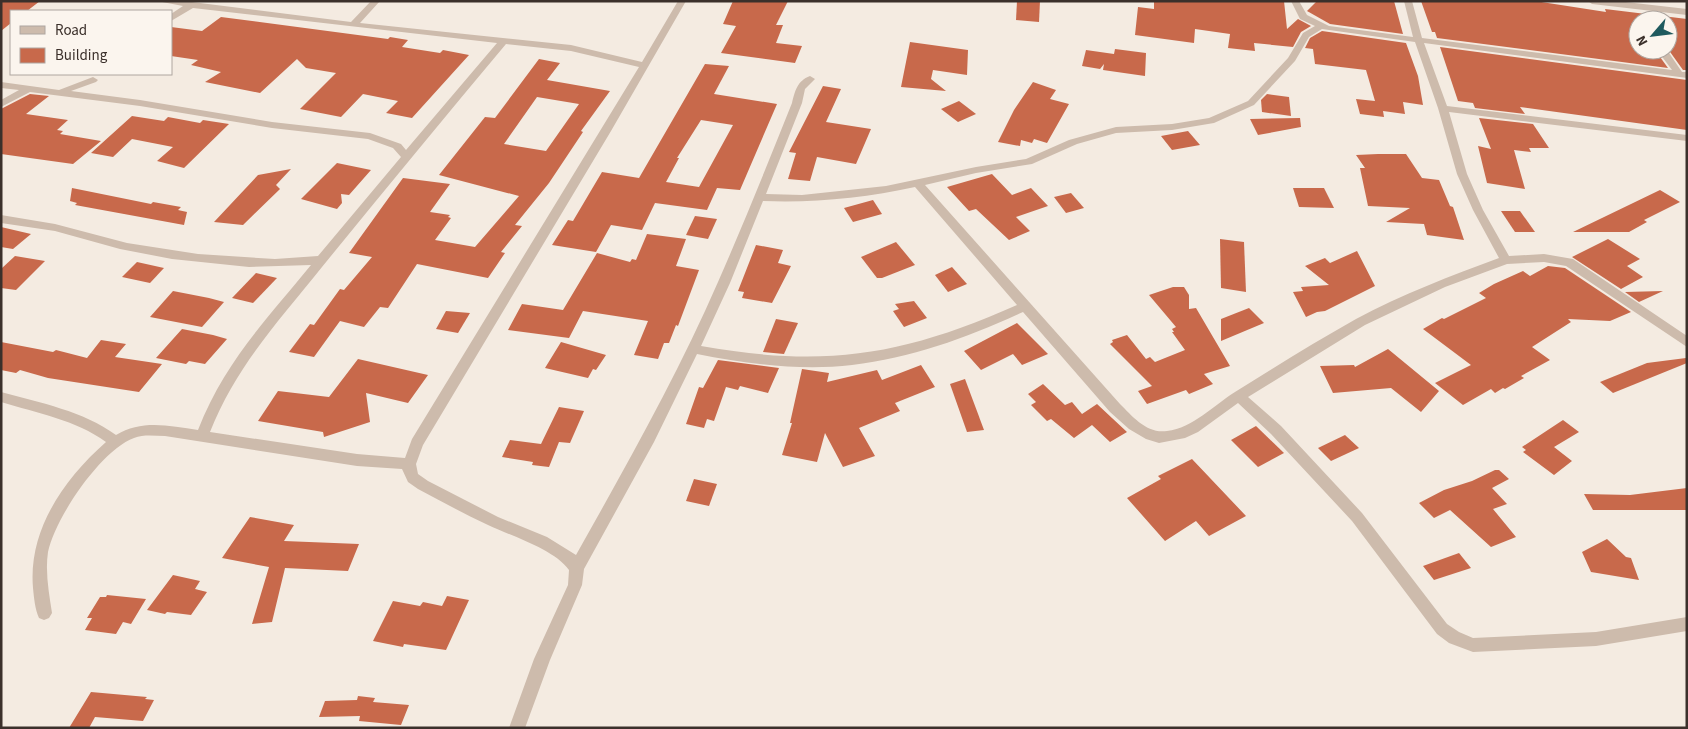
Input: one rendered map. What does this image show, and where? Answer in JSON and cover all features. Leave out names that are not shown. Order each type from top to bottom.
[{"type":"street","points":[[161,1],[190,5],[221,4],[354,24],[571,48],[644,66]]},
{"type":"street","points":[[354,24],[376,1]]},
{"type":"street","points":[[577,568],[571,560],[542,542],[493,521],[423,485],[413,478],[409,472],[409,464],[417,443],[431,418],[508,293],[682,1]]},
{"type":"street","points":[[1295,1],[1303,17],[1321,26],[1382,36],[1420,38],[1683,75]]},
{"type":"street","points":[[1408,1],[1420,38],[1422,54],[1443,108],[1462,174],[1478,210],[1506,260]]},
{"type":"street","points":[[1592,1],[1637,4],[1687,12]]},
{"type":"street","points":[[172,17],[190,5]]},
{"type":"street","points":[[758,197],[795,199],[886,190],[976,170],[1028,162],[1072,142],[1116,130],[1172,127],[1221,118],[1250,103],[1292,59],[1306,35],[1321,26]]},
{"type":"street","points":[[202,437],[227,379],[320,260],[504,41]]},
{"type":"street","points":[[1670,60],[1683,75]]},
{"type":"street","points":[[58,92],[95,77],[95,97]]},
{"type":"street","points":[[517,728],[542,659],[576,585],[577,568],[649,438],[693,349],[724,283],[797,103],[800,88],[810,79]]},
{"type":"street","points":[[1,85],[26,90],[95,97],[272,125],[370,136],[397,146],[406,156]]},
{"type":"street","points":[[1,92],[26,90]]},
{"type":"street","points":[[1,104],[26,90]]},
{"type":"street","points":[[1443,108],[1687,138]]},
{"type":"street","points":[[917,183],[1115,408],[1136,429],[1152,438],[1176,436],[1193,428],[1239,396],[1370,317],[1441,284],[1506,260],[1544,258],[1569,262],[1687,342]]},
{"type":"street","points":[[1,218],[72,232],[108,243],[146,251],[200,258],[284,264],[320,260]]},
{"type":"street","points":[[693,349],[777,360],[825,362],[852,360],[917,348],[994,321],[1025,306]]},
{"type":"street","points":[[1239,396],[1276,430],[1358,517],[1430,615],[1442,630],[1454,638],[1473,645],[1596,639],[1687,624]]},
{"type":"street","points":[[1,397],[79,420],[94,426],[116,442]]},
{"type":"street","points":[[44,612],[39,569],[41,550],[46,532],[80,479],[116,442],[128,435],[148,430],[357,460],[409,464]]},
{"type":"building","points":[[1,1],[40,1],[28,10],[10,10],[10,24],[1,31]]},
{"type":"building","points":[[733,1],[788,1],[776,25],[783,25],[776,43],[802,46],[795,63],[721,53],[736,26],[723,24]]},
{"type":"building","points":[[1017,1],[1040,1],[1039,22],[1016,20]]},
{"type":"building","points":[[1154,1],[1284,1],[1287,29],[1298,19],[1311,26],[1301,32],[1293,47],[1254,43],[1255,51],[1228,48],[1230,34],[1195,29],[1194,43],[1135,35],[1138,7],[1154,9]]},
{"type":"building","points":[[1317,1],[1394,1],[1403,34],[1330,24],[1307,11]]},
{"type":"building","points":[[1421,1],[1535,1],[1606,12],[1605,9],[1628,12],[1628,60],[1662,60],[1668,68],[1437,38],[1435,32],[1432,32]]},
{"type":"building","points":[[221,17],[388,39],[390,37],[408,40],[402,47],[440,53],[443,50],[469,55],[412,118],[386,113],[398,101],[363,94],[341,117],[300,109],[336,73],[306,68],[297,59],[260,93],[205,82],[221,72],[191,65],[198,60],[172,56],[172,27],[202,31]]},
{"type":"building","points":[[1678,18],[1687,19],[1687,70],[1683,70],[1676,60],[1678,60]]},
{"type":"building","points":[[1322,31],[1406,43],[1418,76],[1423,105],[1403,102],[1405,114],[1383,111],[1384,117],[1360,114],[1356,99],[1375,101],[1366,70],[1315,64],[1313,49],[1305,48],[1310,38]]},
{"type":"building","points":[[910,42],[968,50],[967,75],[933,70],[931,79],[946,91],[901,87]]},
{"type":"building","points":[[1440,47],[1687,80],[1687,130],[1520,107],[1525,114],[1475,108],[1473,103],[1458,101]]},
{"type":"building","points":[[1115,49],[1146,53],[1145,76],[1103,70],[1104,64],[1100,69],[1082,66],[1086,50],[1114,54]]},
{"type":"building","points":[[539,59],[560,63],[547,80],[610,91],[581,131],[583,132],[549,183],[515,225],[522,226],[501,252],[505,253],[488,278],[417,264],[388,308],[380,307],[364,327],[340,321],[314,357],[289,352],[310,324],[314,325],[340,289],[344,290],[372,257],[349,253],[403,178],[450,184],[430,212],[450,215],[448,217],[451,218],[435,240],[475,247],[519,196],[439,175],[485,117],[495,118]],"holes":[[[537,97],[579,104],[546,151],[504,144]]]},
{"type":"building","points":[[705,64],[729,66],[714,94],[777,104],[740,190],[717,188],[707,210],[655,203],[642,230],[611,225],[596,252],[552,245],[568,220],[573,221],[602,172],[639,178]],"holes":[[[701,120],[733,125],[699,187],[666,182],[679,158],[677,158]]]},
{"type":"building","points":[[1033,82],[1056,90],[1050,99],[1069,104],[1047,143],[1034,139],[1032,143],[1021,140],[1020,146],[998,142],[1014,110]]},
{"type":"building","points":[[823,86],[841,89],[826,122],[871,129],[856,164],[817,157],[810,181],[788,179],[796,153],[789,152]]},
{"type":"building","points":[[30,94],[49,96],[26,114],[68,120],[57,130],[63,131],[60,134],[101,141],[73,164],[1,154],[1,109]]},
{"type":"building","points":[[1267,94],[1289,97],[1291,116],[1262,112],[1261,100]]},
{"type":"building","points":[[959,101],[976,114],[958,122],[941,109]]},
{"type":"building","points":[[132,116],[164,121],[168,117],[200,123],[203,120],[229,124],[184,168],[157,161],[173,147],[132,139],[113,157],[91,153]]},
{"type":"building","points":[[1300,118],[1301,127],[1258,135],[1250,119]]},
{"type":"building","points":[[1479,118],[1533,124],[1549,148],[1529,148],[1531,152],[1514,150],[1525,189],[1487,183],[1478,146],[1491,149]]},
{"type":"building","points":[[1188,131],[1200,145],[1172,150],[1161,136]]},
{"type":"building","points":[[1406,154],[1422,178],[1439,180],[1450,206],[1453,207],[1464,240],[1427,235],[1424,224],[1386,222],[1410,208],[1368,206],[1360,168],[1365,168],[1356,155]]},
{"type":"building","points":[[337,163],[371,170],[349,195],[341,194],[342,203],[337,209],[301,199]]},
{"type":"building","points":[[291,169],[276,185],[280,189],[243,225],[214,222],[258,175]]},
{"type":"building","points":[[992,174],[1012,195],[1031,188],[1048,206],[1016,217],[1030,231],[1009,240],[976,209],[969,211],[947,187]]},
{"type":"building","points":[[72,188],[151,204],[153,202],[181,207],[178,210],[187,212],[184,225],[75,205],[77,203],[70,201]]},
{"type":"building","points":[[1293,188],[1324,188],[1334,208],[1299,207]]},
{"type":"building","points":[[1660,190],[1680,202],[1644,220],[1647,222],[1629,232],[1573,232]]},
{"type":"building","points":[[1071,193],[1084,208],[1066,213],[1054,197]]},
{"type":"building","points":[[873,200],[882,214],[853,222],[844,208]]},
{"type":"building","points":[[1501,211],[1520,211],[1535,232],[1515,232]]},
{"type":"building","points":[[695,216],[717,219],[708,239],[686,235]]},
{"type":"building","points":[[1,227],[31,234],[13,249],[1,247]]},
{"type":"building","points":[[647,234],[686,239],[676,266],[699,270],[678,326],[676,325],[669,343],[664,343],[658,359],[634,355],[648,321],[583,311],[569,338],[508,330],[522,304],[563,310],[597,253],[630,262],[632,259],[636,260]]},
{"type":"building","points":[[1220,239],[1244,242],[1246,292],[1221,288]]},
{"type":"building","points":[[1608,239],[1640,259],[1627,266],[1643,277],[1621,289],[1572,257]]},
{"type":"building","points":[[896,242],[915,265],[882,278],[877,278],[861,257]]},
{"type":"building","points":[[756,245],[783,250],[778,263],[791,266],[772,303],[742,298],[744,292],[738,291]]},
{"type":"building","points":[[1357,251],[1375,286],[1325,311],[1306,317],[1293,292],[1303,291],[1301,287],[1329,285],[1305,266],[1325,258],[1330,263]]},
{"type":"building","points":[[15,256],[45,261],[16,290],[1,288],[1,269]]},
{"type":"building","points":[[137,262],[164,268],[150,283],[122,277]]},
{"type":"building","points":[[1548,266],[1565,268],[1631,312],[1610,321],[1568,319],[1571,322],[1532,347],[1550,360],[1521,376],[1524,378],[1505,389],[1503,388],[1495,393],[1491,389],[1463,405],[1435,383],[1471,365],[1423,329],[1486,298],[1479,293],[1494,284],[1523,271],[1530,276]]},
{"type":"building","points":[[952,267],[967,284],[948,292],[935,275]]},
{"type":"building","points":[[256,273],[277,278],[253,303],[232,298]]},
{"type":"building","points":[[1173,287],[1184,287],[1189,295],[1189,309],[1196,308],[1230,366],[1204,374],[1213,384],[1189,394],[1186,390],[1147,404],[1138,391],[1152,386],[1110,344],[1113,342],[1112,340],[1127,335],[1146,359],[1150,357],[1155,362],[1185,350],[1172,332],[1174,332],[1172,329],[1176,327],[1149,295]]},
{"type":"building","points":[[173,291],[224,302],[202,327],[150,317]]},
{"type":"building","points":[[1663,291],[1639,302],[1625,292]]},
{"type":"building","points":[[914,301],[927,318],[904,327],[893,311],[899,309],[895,304]]},
{"type":"building","points":[[1249,308],[1264,323],[1221,341],[1221,319]]},
{"type":"building","points":[[446,311],[470,313],[458,333],[436,329]]},
{"type":"building","points":[[776,319],[798,323],[784,354],[763,352]]},
{"type":"building","points":[[1017,323],[1048,354],[1022,365],[1013,354],[981,370],[964,351]]},
{"type":"building","points":[[182,329],[227,339],[205,364],[189,361],[186,364],[156,358]]},
{"type":"building","points":[[101,340],[126,344],[115,357],[162,364],[139,392],[48,378],[20,370],[16,373],[1,370],[1,342],[53,352],[56,350],[87,358]]},
{"type":"building","points":[[561,342],[606,355],[596,370],[593,369],[588,378],[545,368]]},
{"type":"building","points":[[1388,349],[1439,391],[1421,412],[1391,388],[1333,393],[1320,366],[1354,365],[1355,367]]},
{"type":"building","points":[[1686,358],[1687,363],[1613,393],[1600,382],[1647,363]]},
{"type":"building","points":[[358,359],[428,375],[408,403],[366,393],[370,422],[324,437],[323,432],[258,421],[278,391],[329,397]]},
{"type":"building","points":[[718,360],[779,368],[768,393],[740,386],[738,390],[726,387],[714,421],[707,419],[704,428],[686,424],[699,387],[703,388]]},
{"type":"building","points":[[921,365],[935,387],[895,403],[900,411],[859,428],[875,456],[843,467],[825,433],[817,462],[782,455],[792,423],[790,423],[802,369],[829,373],[827,382],[877,370],[882,380]]},
{"type":"building","points":[[965,379],[984,430],[967,432],[950,384]]},
{"type":"building","points":[[1043,384],[1065,405],[1072,402],[1082,414],[1097,404],[1127,432],[1110,442],[1092,425],[1074,438],[1051,419],[1047,421],[1031,405],[1036,402],[1028,394]]},
{"type":"building","points":[[559,407],[584,411],[570,443],[559,442],[549,467],[532,465],[533,462],[502,457],[510,440],[541,444]]},
{"type":"building","points":[[1563,420],[1579,432],[1554,447],[1572,461],[1554,475],[1523,452],[1526,450],[1522,447]]},
{"type":"building","points":[[1256,426],[1284,453],[1258,467],[1231,440]]},
{"type":"building","points":[[1345,435],[1359,448],[1331,461],[1318,448]]},
{"type":"building","points":[[1192,459],[1246,516],[1209,536],[1196,521],[1165,541],[1127,498],[1161,479],[1158,476]]},
{"type":"building","points":[[1495,470],[1499,470],[1509,479],[1492,488],[1507,504],[1493,509],[1516,537],[1491,547],[1450,510],[1434,518],[1419,503],[1444,490],[1472,481]]},
{"type":"building","points":[[694,479],[717,484],[709,506],[686,501]]},
{"type":"building","points":[[1687,488],[1687,510],[1593,510],[1584,494],[1630,495]]},
{"type":"building","points":[[250,517],[294,525],[284,541],[359,544],[348,571],[285,568],[272,622],[252,624],[269,567],[222,558]]},
{"type":"building","points":[[1607,539],[1626,557],[1631,558],[1639,580],[1591,572],[1582,552]]},
{"type":"building","points":[[1459,553],[1471,568],[1434,580],[1423,566]]},
{"type":"building","points":[[173,575],[200,581],[195,589],[207,592],[191,615],[167,612],[165,614],[147,610]]},
{"type":"building","points":[[107,595],[146,599],[131,624],[123,622],[116,634],[85,630],[92,618],[87,618],[100,597],[106,597]]},
{"type":"building","points":[[447,596],[469,600],[446,650],[404,644],[403,647],[373,641],[393,601],[420,606],[423,602],[442,606]]},
{"type":"building","points":[[91,692],[147,697],[145,699],[154,700],[143,721],[95,717],[89,728],[69,728]]},
{"type":"building","points":[[358,696],[375,698],[373,702],[409,705],[401,725],[359,721],[360,716],[319,717],[325,701],[357,700]]}]
